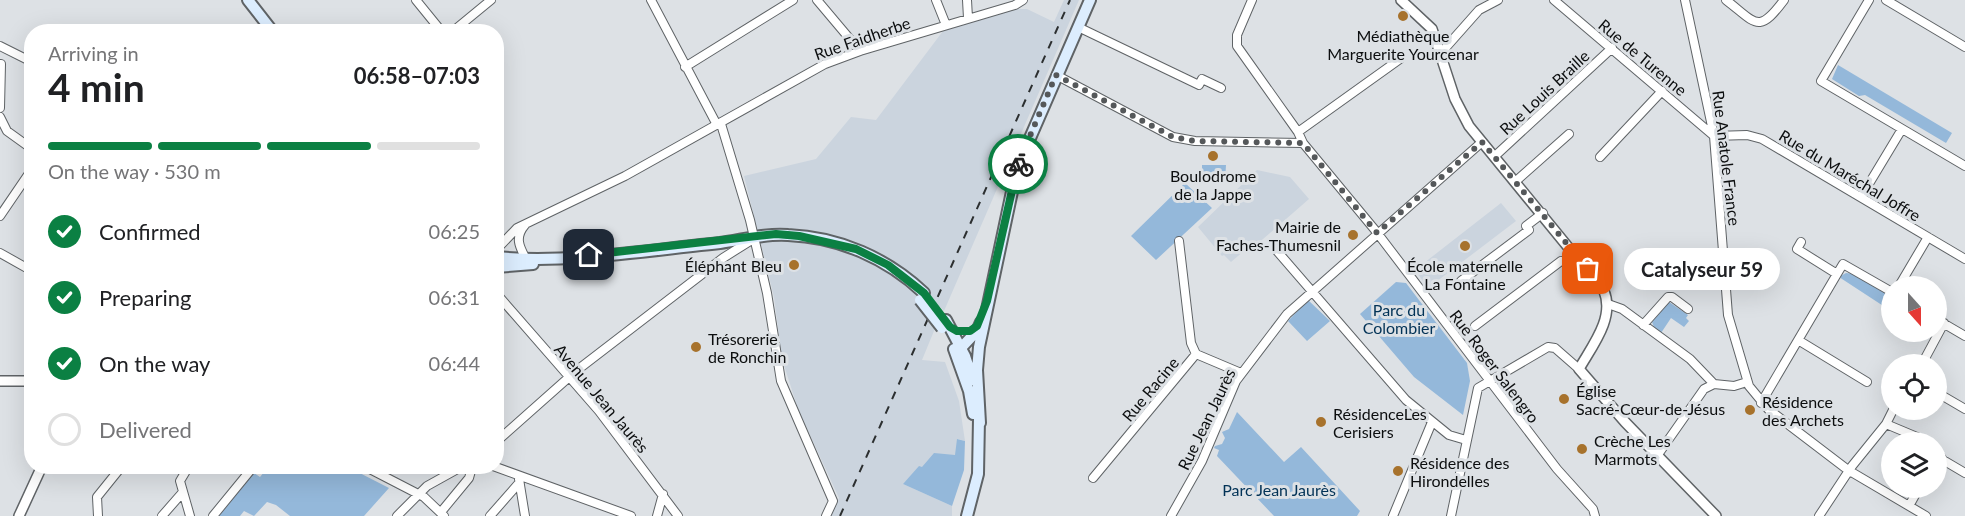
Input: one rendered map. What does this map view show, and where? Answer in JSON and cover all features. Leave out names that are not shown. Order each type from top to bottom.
[{"type":"main road","points":[[248,0],[267,24]]},
{"type":"main road","points":[[960,351],[977,331],[982,318],[1017,168],[1090,0]]},
{"type":"main road","points":[[504,258],[528,260],[566,258],[754,239],[776,234],[799,236],[856,249],[888,265],[922,296],[945,325],[972,375],[980,423]]},
{"type":"main road","points":[[754,239],[823,245],[891,272],[922,296]]},
{"type":"main road","points":[[504,266],[528,260]]},
{"type":"main road","points":[[967,516],[978,474],[980,423],[977,370],[987,301]]},
{"type":"main road","points":[[945,325],[959,332],[970,331],[982,318]]},
{"type":"main road","points":[[960,351],[975,346],[982,334]]},
{"type":"main road","points":[[960,351],[974,422],[971,476],[962,516]]},
{"type":"street","points":[[416,0],[436,24]]},
{"type":"street","points":[[462,24],[490,0]]},
{"type":"street","points":[[685,67],[793,0]]},
{"type":"street","points":[[817,0],[860,51]]},
{"type":"street","points":[[936,0],[946,25]]},
{"type":"street","points":[[967,0],[968,18]]},
{"type":"street","name":"Rue Faidherbe","points":[[504,241],[515,229],[615,181],[719,125],[809,72],[860,51],[1023,0]]},
{"type":"street","name":"Rue Roger Salengro","points":[[1252,0],[1237,35],[1237,45],[1298,132],[1303,143],[1377,233],[1557,469],[1594,513]]},
{"type":"street","points":[[1401,0],[1431,26],[1458,105],[1482,142],[1543,213],[1571,253],[1602,287],[1608,304],[1606,319],[1579,369]]},
{"type":"street","points":[[1440,54],[1479,10],[1498,0]]},
{"type":"street","name":"Rue de Turenne","points":[[1554,0],[1714,136]]},
{"type":"street","name":"Rue Anatole France","points":[[1685,0],[1714,136],[1728,315],[1747,382],[1761,403],[1848,470],[1926,516]]},
{"type":"street","points":[[1726,0],[1753,21],[1760,23],[1769,20],[1784,0]]},
{"type":"street","points":[[1869,0],[1821,81],[1965,166]]},
{"type":"street","points":[[1886,0],[1965,47]]},
{"type":"street","points":[[652,1],[685,67],[719,125],[754,239],[781,381],[832,501],[826,516]]},
{"type":"street","points":[[1078,27],[1199,84],[1202,79],[1221,88]]},
{"type":"street","points":[[0,46],[24,58]]},
{"type":"street","name":"Rue Louis Braille","points":[[1495,156],[1612,48]]},
{"type":"street","points":[[1298,132],[1400,59]]},
{"type":"street","points":[[0,108],[1,64]]},
{"type":"street","points":[[1056,75],[1173,137],[1195,141],[1303,143]]},
{"type":"street","points":[[1600,157],[1662,91]]},
{"type":"street","points":[[0,117],[7,131],[24,143]]},
{"type":"street","points":[[1861,198],[1902,129]]},
{"type":"street","points":[[1516,181],[1569,134]]},
{"type":"street","name":"Rue du Maréchal Joffre","points":[[1714,136],[1747,135],[1762,139],[1965,259]]},
{"type":"street","name":"Rue Jean Jaurès","points":[[1171,516],[1202,461],[1241,373],[1287,314],[1482,142]]},
{"type":"street","points":[[0,216],[3,205],[24,180]]},
{"type":"street","points":[[1461,282],[1529,230],[1526,226],[1543,213]]},
{"type":"street","points":[[504,262],[528,260],[518,238],[528,222]]},
{"type":"street","points":[[1905,276],[1928,237]]},
{"type":"street","points":[[504,435],[569,377],[723,258],[754,239]]},
{"type":"street","points":[[1179,241],[1192,347],[1196,354]]},
{"type":"street","points":[[1801,242],[1797,249],[1837,273]]},
{"type":"street","points":[[1277,251],[1406,400],[1451,436],[1466,440]]},
{"type":"street","points":[[0,253],[24,266]]},
{"type":"street","points":[[1475,326],[1561,261]]},
{"type":"street","points":[[1761,403],[1843,264],[1881,286]]},
{"type":"street","points":[[1643,325],[1668,297],[1672,297],[1688,309]]},
{"type":"street","name":"Avenue Jean Jaurès","points":[[504,303],[569,377],[678,516]]},
{"type":"street","points":[[1608,304],[1619,307],[1701,368],[1714,384]]},
{"type":"street","points":[[1947,325],[1965,336]]},
{"type":"street","points":[[1798,339],[1867,382]]},
{"type":"street","points":[[1451,516],[1475,393],[1488,379],[1548,347],[1555,348],[1579,369],[1657,456],[1716,516]]},
{"type":"street","name":"Rue Racine","points":[[1093,478],[1196,354],[1241,373]]},
{"type":"street","points":[[0,381],[24,381]]},
{"type":"street","points":[[1657,456],[1704,389],[1714,384],[1734,386],[1747,382]]},
{"type":"street","points":[[1947,398],[1965,409]]},
{"type":"street","points":[[1819,516],[1848,470],[1888,420]]},
{"type":"street","points":[[1393,516],[1432,422]]},
{"type":"street","points":[[1886,424],[1905,432]]},
{"type":"street","points":[[1947,462],[1965,473]]},
{"type":"street","points":[[504,472],[519,480],[631,516]]},
{"type":"street","points":[[19,516],[38,474]]},
{"type":"street","points":[[98,516],[98,495],[115,474]]},
{"type":"street","points":[[183,474],[180,479],[190,516]]},
{"type":"street","points":[[213,516],[247,474]]},
{"type":"street","points":[[379,474],[417,494],[442,514],[470,474]]},
{"type":"street","points":[[397,516],[417,494],[447,474]]},
{"type":"street","points":[[490,516],[519,480]]},
{"type":"street","points":[[519,480],[525,516]]},
{"type":"street","points":[[162,516],[183,492]]},
{"type":"street","points":[[657,516],[663,494]]},
{"type":"street","points":[[1909,506],[1913,498]]},
{"type":"shaded area","points":[[1064,0],[1079,0],[944,311],[931,297],[925,311],[936,326],[922,360],[945,362],[959,401],[965,441],[958,439],[956,455],[931,460],[903,484],[952,506],[952,516],[831,516],[839,498],[798,409],[782,359],[774,297],[744,176],[816,159],[851,117],[876,120],[943,31],[1015,9],[1027,9],[1054,22]]},
{"type":"shaded area","points":[[1257,170],[1290,177],[1309,199],[1248,252],[1245,250],[1231,262],[1224,255],[1222,256],[1198,227]]},
{"type":"shaded area","name":"École maternelle La Fontaine","points":[[1501,203],[1516,221],[1428,288],[1415,270]]},
{"type":"green space","points":[[1838,65],[1952,133],[1946,143],[1865,95],[1859,96],[1832,79]]},
{"type":"green space","points":[[1202,165],[1226,165],[1225,181],[1202,181]]},
{"type":"green space","points":[[1185,183],[1212,208],[1156,260],[1131,236]]},
{"type":"green space","points":[[1846,273],[1854,274],[1881,290],[1881,304],[1839,277]]},
{"type":"green space","name":"Parc du Colombier","points":[[1396,282],[1406,283],[1467,363],[1470,381],[1463,415],[1414,377],[1360,314]]},
{"type":"green space","points":[[1308,300],[1330,321],[1307,341],[1288,321]]},
{"type":"green space","points":[[1669,302],[1688,315],[1686,318],[1689,321],[1684,327],[1671,318],[1661,333],[1652,322]]},
{"type":"green space","name":"Parc Jean Jaurès","points":[[1237,412],[1284,462],[1301,447],[1360,511],[1357,516],[1274,516],[1217,456],[1219,450],[1214,448],[1222,444],[1225,438],[1222,432],[1229,429]]},
{"type":"green space","points":[[957,439],[965,441],[964,470],[952,506],[903,484],[934,453],[955,455]]},
{"type":"green space","points":[[253,474],[260,477],[262,474],[362,474],[389,488],[364,516],[290,516],[276,505],[267,502],[254,516],[244,511],[240,516],[219,516]]},
{"type":"railway","points":[[840,516],[1070,0]]},
{"type":"way so far","points":[[1018,164],[1056,75],[1173,137],[1195,141],[1296,141],[1303,143],[1377,233],[1482,142],[1588,269]]},
{"type":"place","name":"Médiathèque Marguerite Yourcenar","points":[[1403,16]]},
{"type":"place","name":"Boulodrome de la Jappe","points":[[1213,156]]},
{"type":"place","name":"Mairie de Faches-Thumesnil","points":[[1353,235]]},
{"type":"place","name":"École maternelle La Fontaine","points":[[1465,246]]},
{"type":"place","name":"Éléphant Bleu","points":[[794,265]]},
{"type":"place","name":"Catalyseur 59","points":[[1588,269]]},
{"type":"place","name":"Trésorerie de Ronchin","points":[[696,347]]},
{"type":"place","name":"Église Sacré-Cœur-de-Jésus","points":[[1564,399]]},
{"type":"place","name":"Résidence des Archets","points":[[1750,410]]},
{"type":"place","name":"RésidenceLes Cerisiers","points":[[1321,422]]},
{"type":"place","name":"Crèche Les Marmots","points":[[1582,449]]},
{"type":"place","name":"Résidence des Hirondelles","points":[[1398,471]]},
{"type":"route","points":[[589,255],[754,239],[776,234],[828,241],[870,255],[898,271],[924,293],[950,327],[955,331],[968,332],[980,322],[987,301],[1008,199],[1018,164]]}]
